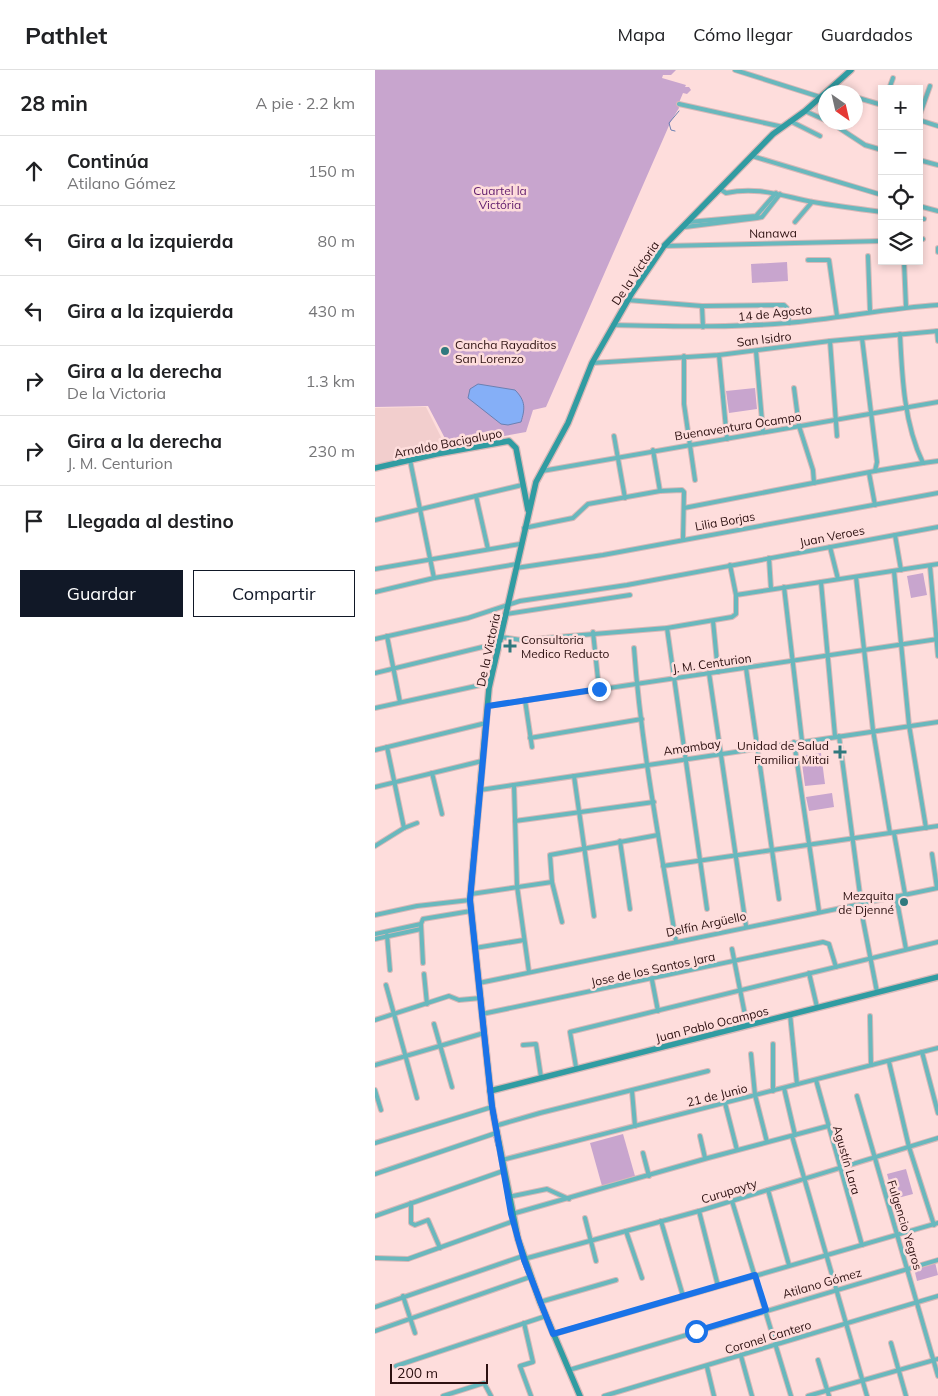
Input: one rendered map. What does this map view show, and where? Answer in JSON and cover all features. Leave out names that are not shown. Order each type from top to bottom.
[{"type":"main road","name":"De la Victoria","points":[[834,85],[851,70]]},
{"type":"main road","name":"De la Victoria","points":[[580,1396],[523,1258],[511,1214],[490,1091],[471,897],[491,683],[529,501],[542,471],[568,423],[592,362],[627,300],[665,246],[752,156],[783,127],[818,99]]},
{"type":"main road","name":"Arnaldo Bacigalupo","points":[[375,468],[509,440],[516,448],[522,484],[529,501]]},
{"type":"main road","name":"Juan Pablo Ocampos","points":[[490,1091],[576,1067],[938,977]]},
{"type":"street","points":[[735,70],[818,96]]},
{"type":"street","points":[[890,85],[893,78]]},
{"type":"street","points":[[923,107],[930,86]]},
{"type":"street","points":[[863,99],[878,104]]},
{"type":"street","points":[[679,104],[783,127]]},
{"type":"street","points":[[805,111],[818,117]]},
{"type":"street","points":[[923,120],[938,126]]},
{"type":"street","points":[[790,122],[820,136]]},
{"type":"street","points":[[842,130],[865,145],[878,149]]},
{"type":"street","points":[[752,156],[878,193]]},
{"type":"street","points":[[923,161],[938,165]]},
{"type":"street","points":[[720,189],[726,193],[737,191],[778,193],[812,202],[878,211]]},
{"type":"street","points":[[687,224],[761,215],[778,193]]},
{"type":"street","points":[[795,222],[812,202]]},
{"type":"street","points":[[923,207],[938,211]]},
{"type":"street","name":"Nanawa","points":[[665,246],[878,241]]},
{"type":"street","points":[[868,256],[871,311]]},
{"type":"street","points":[[808,260],[829,260],[837,316]]},
{"type":"street","points":[[904,265],[906,307]]},
{"type":"street","points":[[627,300],[702,306],[785,305],[789,323]]},
{"type":"street","name":"14 de Agosto","points":[[613,326],[703,327],[789,323],[871,311],[938,305]]},
{"type":"street","points":[[702,306],[703,327]]},
{"type":"street","points":[[937,331],[938,341]]},
{"type":"street","name":"San Isidro","points":[[592,362],[719,355],[830,341],[937,331]]},
{"type":"street","points":[[900,334],[907,408],[914,441],[923,463]]},
{"type":"street","points":[[862,338],[877,462],[875,471]]},
{"type":"street","points":[[830,341],[837,436]]},
{"type":"street","points":[[756,350],[763,432]]},
{"type":"street","points":[[719,355],[727,439]]},
{"type":"street","points":[[684,356],[684,404],[688,444],[695,480]]},
{"type":"street","points":[[794,388],[799,426],[813,470],[814,483]]},
{"type":"street","name":"Buenaventura Ocampo","points":[[542,471],[653,450],[938,402]]},
{"type":"street","points":[[613,436],[625,498]]},
{"type":"street","points":[[653,450],[660,491]]},
{"type":"street","points":[[410,460],[434,578]]},
{"type":"street","points":[[684,508],[762,491],[938,461]]},
{"type":"street","points":[[869,473],[875,505]]},
{"type":"street","points":[[375,520],[522,484]]},
{"type":"street","points":[[524,528],[573,518],[588,504],[660,491],[683,491],[683,539]]},
{"type":"street","name":"Lilia Borjas","points":[[375,592],[434,578],[603,555],[938,493]]},
{"type":"street","points":[[476,496],[489,549]]},
{"type":"street","name":"Juan Veroes","points":[[375,639],[468,618],[508,604],[730,566],[938,527]]},
{"type":"street","points":[[895,535],[901,570]]},
{"type":"street","points":[[375,569],[521,544]]},
{"type":"street","points":[[830,547],[838,579]]},
{"type":"street","points":[[769,558],[771,589]]},
{"type":"street","points":[[736,595],[938,564]]},
{"type":"street","points":[[375,673],[500,640],[521,640],[593,632],[667,628],[713,621],[736,614],[736,595],[730,566]]},
{"type":"street","points":[[930,566],[938,656]]},
{"type":"street","points":[[894,571],[909,725],[926,828]]},
{"type":"street","points":[[856,577],[873,730],[905,894]]},
{"type":"street","points":[[821,582],[837,736],[861,902]]},
{"type":"street","points":[[783,587],[802,741]]},
{"type":"street","points":[[506,614],[630,595]]},
{"type":"street","points":[[713,621],[718,672]]},
{"type":"street","points":[[667,628],[707,909]]},
{"type":"street","points":[[593,632],[599,689]]},
{"type":"street","points":[[387,636],[400,702]]},
{"type":"street","name":"J. M. Centurion","points":[[488,706],[937,639]]},
{"type":"street","points":[[634,648],[653,802],[676,941]]},
{"type":"street","points":[[746,668],[779,899]]},
{"type":"street","points":[[709,674],[746,926]]},
{"type":"street","points":[[375,708],[491,683]]},
{"type":"street","points":[[525,700],[532,747]]},
{"type":"street","points":[[530,738],[642,719]]},
{"type":"street","name":"Amambay","points":[[480,790],[684,758],[938,722]]},
{"type":"street","points":[[375,750],[486,723]]},
{"type":"street","points":[[794,742],[819,912]]},
{"type":"street","points":[[387,746],[404,828]]},
{"type":"street","points":[[375,787],[483,761]]},
{"type":"street","points":[[432,773],[442,814]]},
{"type":"street","points":[[574,776],[594,916]]},
{"type":"street","points":[[514,785],[517,886],[529,972]]},
{"type":"street","points":[[515,821],[653,802]]},
{"type":"street","points":[[375,846],[404,828],[417,823]]},
{"type":"street","points":[[663,866],[938,826]]},
{"type":"street","points":[[561,922],[552,882],[550,855],[584,847],[658,835]]},
{"type":"street","points":[[620,841],[630,909]]},
{"type":"street","points":[[932,854],[938,888]]},
{"type":"street","points":[[375,915],[471,897],[517,886],[552,882]]},
{"type":"street","name":"Delfín Argüello","points":[[479,983],[861,902],[938,888]]},
{"type":"street","points":[[896,896],[906,949]]},
{"type":"street","points":[[423,963],[421,924],[423,919],[428,916],[471,911]]},
{"type":"street","points":[[863,920],[877,992]]},
{"type":"street","points":[[375,939],[421,924]]},
{"type":"street","points":[[375,934],[421,929]]},
{"type":"street","points":[[387,934],[390,970]]},
{"type":"street","points":[[475,948],[524,940]]},
{"type":"street","name":"Jose de los Santos Jara","points":[[482,1014],[827,942],[831,948],[836,967]]},
{"type":"street","points":[[576,1067],[570,1032],[938,942]]},
{"type":"street","points":[[732,949],[747,1025]]},
{"type":"street","points":[[809,973],[817,1008]]},
{"type":"street","points":[[424,974],[427,1004]]},
{"type":"street","points":[[652,980],[658,1011]]},
{"type":"street","points":[[386,985],[417,1098]]},
{"type":"street","points":[[375,1020],[449,996],[459,1000],[481,998]]},
{"type":"street","points":[[790,1014],[797,1084]]},
{"type":"street","points":[[870,1016],[871,1065]]},
{"type":"street","points":[[434,1024],[452,1087]]},
{"type":"street","points":[[375,1065],[484,1033]]},
{"type":"street","points":[[523,1045],[536,1044],[541,1077]]},
{"type":"street","points":[[773,1044],[773,1091]]},
{"type":"street","name":"21 de Junio","points":[[501,1160],[938,1048]]},
{"type":"street","points":[[922,1052],[938,1113]]},
{"type":"street","points":[[751,1054],[755,1095],[767,1142]]},
{"type":"street","points":[[553,1334],[936,1224],[909,1147],[889,1062]]},
{"type":"street","points":[[495,1126],[539,1113],[708,1071]]},
{"type":"street","name":"Agustín Lara","points":[[816,1080],[862,1245]]},
{"type":"street","points":[[785,1088],[804,1179],[825,1255],[838,1289],[867,1396]]},
{"type":"street","points":[[375,1090],[381,1110]]},
{"type":"street","points":[[632,1091],[635,1126]]},
{"type":"street","name":"Fulgencio Yegros","points":[[857,1096],[917,1303],[936,1360],[938,1376]]},
{"type":"street","points":[[725,1103],[737,1150]]},
{"type":"street","points":[[375,1143],[492,1106]]},
{"type":"street","points":[[511,1214],[649,1176],[705,1158],[828,1126]]},
{"type":"street","points":[[375,1174],[496,1133]]},
{"type":"street","points":[[700,1136],[705,1158]]},
{"type":"street","name":"Curupayty","points":[[375,1307],[403,1296],[523,1258],[699,1211],[938,1138]]},
{"type":"street","points":[[643,1153],[649,1176]]},
{"type":"street","points":[[375,1216],[503,1171]]},
{"type":"street","points":[[508,1197],[545,1189],[569,1199]]},
{"type":"street","points":[[768,1190],[789,1265]]},
{"type":"street","points":[[733,1201],[791,1396]]},
{"type":"street","points":[[411,1203],[411,1223],[415,1224],[429,1220],[440,1248]]},
{"type":"street","points":[[699,1211],[718,1286]]},
{"type":"street","points":[[585,1218],[596,1261]]},
{"type":"street","points":[[661,1221],[683,1296]]},
{"type":"street","points":[[375,1258],[408,1259],[514,1222]]},
{"type":"street","points":[[626,1231],[642,1278]]},
{"type":"street","name":"Atilano Gómez","points":[[569,1370],[938,1260]]},
{"type":"street","points":[[375,1331],[531,1277]]},
{"type":"street","points":[[540,1302],[617,1280]]},
{"type":"street","points":[[403,1296],[415,1333]]},
{"type":"street","name":"Coronel Cantero","points":[[604,1396],[707,1367],[938,1296]]},
{"type":"street","points":[[396,1366],[546,1316]]},
{"type":"street","points":[[524,1323],[533,1362],[520,1366],[531,1396]]},
{"type":"street","points":[[891,1343],[905,1396]]},
{"type":"street","points":[[741,1356],[752,1396]]},
{"type":"street","points":[[818,1360],[829,1396]]},
{"type":"street","points":[[808,1396],[936,1360]]},
{"type":"street","points":[[707,1367],[714,1396]]},
{"type":"street","points":[[443,1396],[484,1383],[491,1396]]},
{"type":"shaded area","points":[[426,407],[447,449],[375,465],[375,408]]},
{"type":"green space","name":"Cuartel la Victória","points":[[375,70],[676,70],[671,75],[663,75],[662,78],[686,85],[685,87],[689,87],[691,90],[687,94],[683,93],[678,105],[679,108],[671,121],[546,407],[533,410],[526,432],[449,446],[428,406],[375,407]]},
{"type":"green space","points":[[787,262],[788,281],[752,283],[751,264]]},
{"type":"green space","points":[[755,388],[757,409],[729,413],[726,391]]},
{"type":"green space","points":[[923,573],[927,595],[911,598],[907,576]]},
{"type":"green space","points":[[821,753],[825,784],[805,786],[801,756]]},
{"type":"green space","points":[[832,793],[834,807],[809,811],[806,797]]},
{"type":"green space","points":[[623,1134],[635,1176],[602,1186],[590,1143]]},
{"type":"green space","points":[[906,1169],[913,1194],[894,1199],[887,1174]]},
{"type":"green space","points":[[935,1262],[938,1275],[917,1281],[914,1268]]},
{"type":"water","points":[[478,384],[515,390],[524,405],[521,422],[508,425],[501,424],[468,398],[470,389]]},
{"type":"waterway","points":[[675,131],[671,130],[669,123],[679,111]]},
{"type":"waterway","points":[[494,1137],[496,1146]]},
{"type":"waterway","points":[[521,1259],[527,1275]]},
{"type":"place","name":"Cancha Rayaditos San Lorenzo","points":[[445,351]]},
{"type":"place","name":"Consultoria Medico Reducto","points":[[510,646]]},
{"type":"place","name":"Unidad de Salud Familiar Mitai","points":[[840,752]]},
{"type":"place","name":"Mezquita de Djenné","points":[[904,902]]},
{"type":"route","points":[[599,689],[488,706],[470,900],[492,1106],[511,1214],[525,1264],[553,1334],[755,1275],[766,1310],[696,1331]]}]
